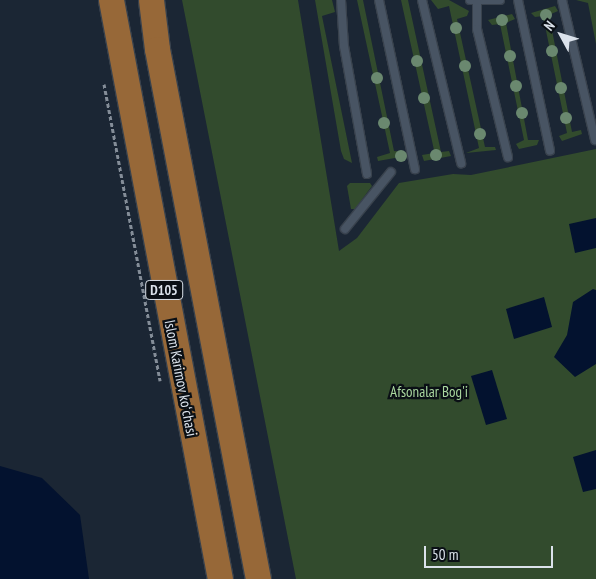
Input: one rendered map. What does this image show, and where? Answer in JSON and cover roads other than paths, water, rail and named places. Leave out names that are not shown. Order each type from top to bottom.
[{"type":"main road","name":"Islom Karimov koʻchasi","points":[[111,0],[200,526],[220,579]]},
{"type":"main road","name":"D105","points":[[151,0],[157,49],[258,579]]},
{"type":"lane","points":[[341,0],[344,46],[367,174]]},
{"type":"lane","points":[[379,0],[415,169]]},
{"type":"lane","points":[[422,0],[461,163]]},
{"type":"lane","points":[[500,0],[473,1],[477,29],[508,157]]},
{"type":"lane","points":[[518,0],[550,151]]},
{"type":"lane","points":[[562,0],[595,140]]},
{"type":"lane","points":[[345,229],[391,172]]},
{"type":"water","points":[[596,218],[596,248],[575,253],[569,224]]},
{"type":"water","points":[[593,289],[596,290],[596,364],[575,377],[554,357],[567,335],[573,302]]},
{"type":"water","points":[[544,297],[552,327],[514,339],[506,309]]},
{"type":"water","points":[[492,370],[507,419],[486,425],[471,376]]},
{"type":"water","points":[[596,450],[596,489],[583,492],[573,457]]},
{"type":"water","points":[[0,466],[42,478],[80,515],[89,579],[0,579]]},
{"type":"park label","name":"Afsonalar Bog'i","points":[[429,392]]}]
